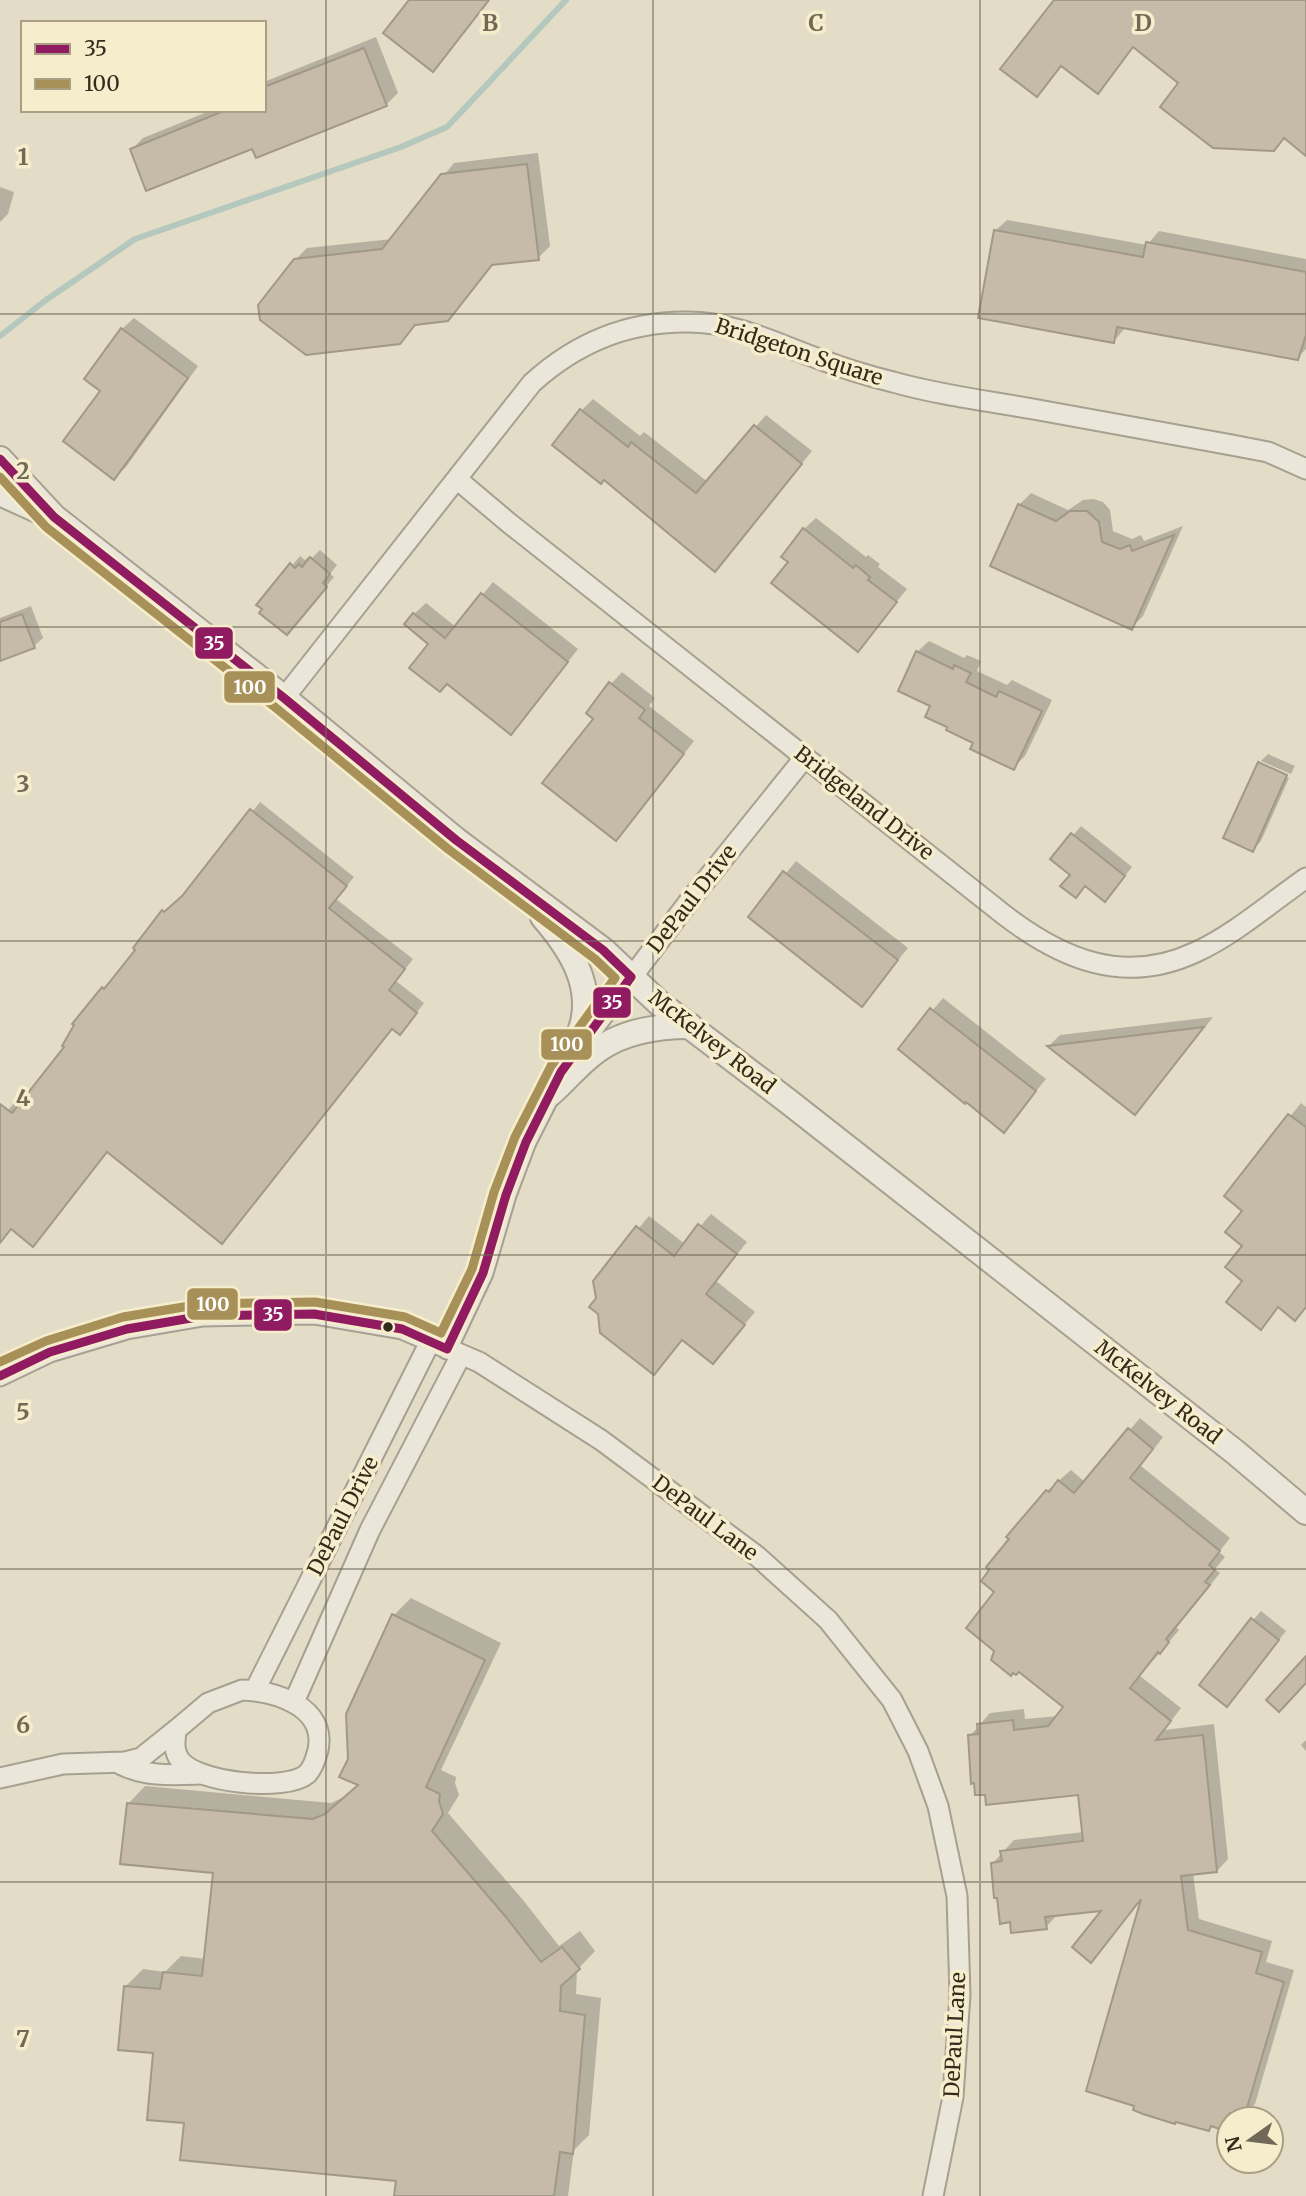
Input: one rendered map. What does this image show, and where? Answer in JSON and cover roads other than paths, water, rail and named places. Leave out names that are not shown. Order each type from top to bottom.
[{"type":"street","name":"Bridgeton Square","points":[[284,698],[532,383],[558,361],[608,334],[649,324],[687,321],[739,328],[842,368],[914,387],[1268,452],[1306,469]]},
{"type":"street","name":"McKelvey Road","points":[[0,458],[54,517],[284,698],[456,840],[603,950],[659,1003],[1235,1452],[1306,1512]]},
{"type":"street","name":"Bridgeland Drive","points":[[458,480],[1024,930],[1060,952],[1096,964],[1131,968],[1182,958],[1218,939],[1306,878]]},
{"type":"street","name":"McKelvey Road","points":[[0,494],[54,517]]},
{"type":"street","name":"DePaul Drive","points":[[256,1690],[446,1349],[483,1273],[506,1195],[526,1142],[561,1072],[631,977],[805,757]]},
{"type":"street","points":[[513,882],[564,941],[579,968],[585,1001],[582,1027],[561,1072]]},
{"type":"street","points":[[550,1094],[599,1049],[618,1039],[665,1026],[690,1026]]},
{"type":"street","name":"DePaul Lane","points":[[0,1376],[50,1352],[127,1329],[203,1316],[314,1314],[402,1329],[479,1362],[601,1440],[757,1556],[828,1620],[892,1700],[918,1751],[938,1806],[957,1896],[960,1994],[953,2097],[933,2196]]},
{"type":"street","name":"DePaul Drive","points":[[294,1702],[446,1349]]},
{"type":"street","points":[[0,1777],[63,1764],[120,1764],[141,1758],[208,1703],[242,1690],[275,1693],[294,1702],[313,1718],[320,1737],[312,1767],[306,1775],[296,1780],[240,1782],[201,1774],[135,1772],[120,1764]]},
{"type":"street","points":[[176,1730],[174,1749],[181,1763],[201,1774]]},
{"type":"waterway","points":[[0,336],[46,300],[135,239],[401,147],[447,127],[566,0]]}]
